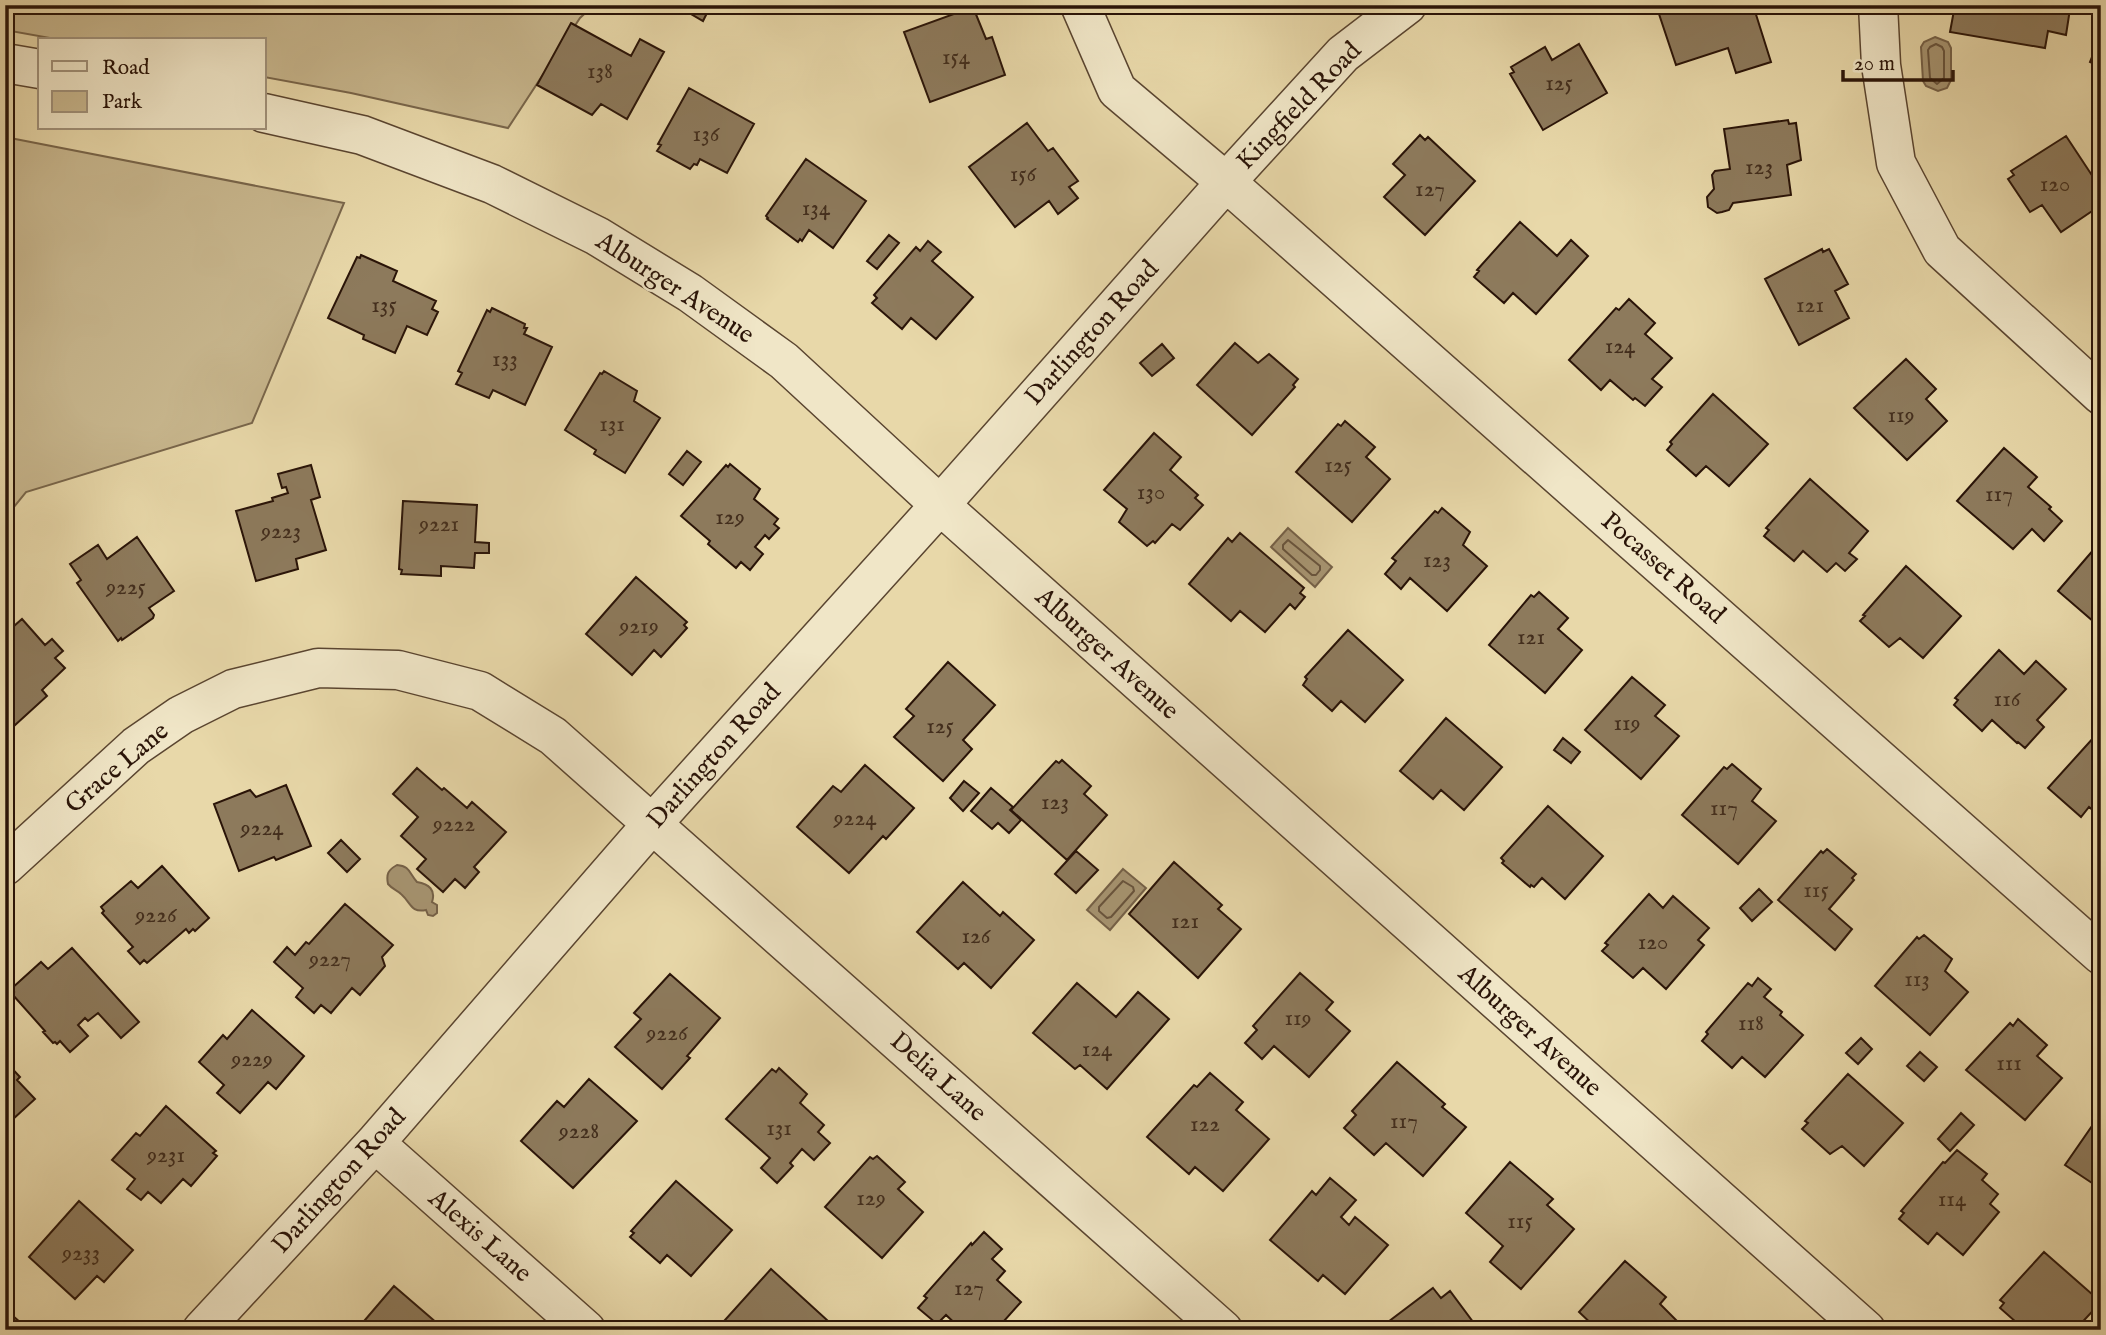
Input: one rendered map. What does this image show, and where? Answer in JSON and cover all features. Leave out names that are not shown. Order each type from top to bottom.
[{"type":"street","name":"Pocasset Road","points":[[1080,5],[1117,89],[1226,182],[2101,955]]},
{"type":"street","name":"Kingfield Road","points":[[1226,182],[1343,54],[1407,5]]},
{"type":"street","points":[[1878,5],[1881,65],[1896,163],[1942,250],[2101,395]]},
{"type":"street","points":[[5,63],[38,69]]},
{"type":"street","name":"Alburger Avenue","points":[[266,113],[362,135],[492,184],[597,236],[690,293],[784,361],[940,505],[1866,1330]]},
{"type":"street","name":"Darlington Road","points":[[202,1330],[375,1143],[652,824],[1226,182]]},
{"type":"street","name":"Grace Lane","points":[[5,866],[136,746],[181,715],[233,689],[318,668],[398,670],[480,691],[553,736],[652,824]]},
{"type":"street","name":"Delia Lane","points":[[652,824],[1223,1330]]},
{"type":"street","name":"Alexis Lane","points":[[375,1143],[586,1330]]},
{"type":"green space","points":[[5,5],[594,5],[580,18],[508,128],[351,93],[266,77],[266,38],[50,38],[5,30]]},
{"type":"green space","points":[[5,137],[344,203],[252,423],[26,492],[5,518]]},
{"type":"water","points":[[1935,37],[1948,42],[1951,48],[1951,80],[1947,88],[1938,91],[1926,86],[1923,81],[1921,47],[1924,42]]},
{"type":"water","points":[[1288,528],[1332,567],[1315,587],[1271,547]]},
{"type":"water","points":[[397,865],[407,868],[417,882],[431,888],[432,902],[437,905],[437,913],[433,916],[428,915],[426,910],[414,909],[388,884],[388,873]]},
{"type":"water","points":[[1123,869],[1146,888],[1110,930],[1087,910]]},
{"type":"building","points":[[689,5],[711,5],[703,21],[686,11]]},
{"type":"building","points":[[1656,5],[1753,5],[1771,62],[1736,73],[1728,48],[1676,65]]},
{"type":"building","points":[[1955,5],[2052,5],[2070,9],[2066,35],[2048,31],[2045,48],[1950,32]]},
{"type":"building","points":[[973,7],[986,39],[992,37],[1005,75],[930,102],[904,32]]},
{"type":"building","points":[[571,23],[631,56],[640,39],[664,52],[627,119],[601,104],[592,115],[537,85]]},
{"type":"building","points":[[2101,35],[2101,67],[2090,62]]},
{"type":"building","points":[[1579,44],[1607,93],[1543,130],[1510,74],[1514,72],[1511,67],[1545,47],[1552,60]]},
{"type":"building","points":[[689,88],[754,124],[727,173],[700,159],[697,165],[694,164],[690,169],[657,151],[661,145],[658,144]]},
{"type":"building","points":[[1788,120],[1789,124],[1796,123],[1801,160],[1787,165],[1791,195],[1733,203],[1729,210],[1717,213],[1708,207],[1707,197],[1714,189],[1712,175],[1715,171],[1730,169],[1724,129]]},
{"type":"building","points":[[1027,123],[1048,151],[1053,148],[1078,181],[1069,187],[1078,198],[1058,214],[1049,201],[1015,227],[969,167]]},
{"type":"building","points":[[1420,135],[1425,140],[1428,137],[1475,181],[1425,235],[1384,197],[1405,175],[1393,164]]},
{"type":"building","points":[[2066,136],[2101,189],[2101,205],[2061,232],[2042,205],[2030,212],[2008,179],[2014,175],[2011,171]]},
{"type":"building","points":[[806,159],[866,201],[833,248],[809,230],[802,241],[800,239],[798,242],[766,216]]},
{"type":"building","points":[[1520,222],[1557,256],[1571,240],[1588,256],[1536,314],[1513,293],[1504,303],[1474,277],[1479,271],[1477,270]]},
{"type":"building","points":[[889,235],[899,243],[877,269],[867,261]]},
{"type":"building","points":[[928,241],[941,252],[932,261],[973,297],[936,339],[911,318],[902,329],[872,303],[877,298],[874,295],[916,247],[920,251]]},
{"type":"building","points":[[1822,249],[1823,252],[1829,249],[1848,284],[1835,291],[1849,318],[1799,345],[1765,279]]},
{"type":"building","points":[[361,255],[397,271],[393,281],[436,301],[432,309],[438,312],[427,335],[407,326],[395,353],[363,339],[364,335],[328,318],[357,257],[360,258]]},
{"type":"building","points":[[1629,299],[1655,323],[1645,334],[1672,358],[1652,379],[1662,387],[1645,406],[1635,398],[1633,400],[1610,380],[1601,390],[1569,360],[1616,308],[1619,310]]},
{"type":"building","points":[[492,308],[525,324],[524,328],[527,328],[524,334],[552,347],[525,405],[493,390],[489,398],[456,384],[462,373],[458,371],[487,310],[490,312]]},
{"type":"building","points":[[1235,343],[1258,363],[1269,354],[1298,379],[1293,385],[1295,387],[1252,435],[1197,385]]},
{"type":"building","points":[[1162,344],[1174,358],[1152,376],[1140,363]]},
{"type":"building","points":[[1906,359],[1936,389],[1926,399],[1947,421],[1907,460],[1854,408]]},
{"type":"building","points":[[604,371],[637,391],[634,401],[660,418],[625,473],[594,454],[596,450],[565,430],[600,373]]},
{"type":"building","points":[[1713,394],[1768,444],[1729,486],[1706,466],[1696,476],[1667,450],[1672,444],[1670,442]]},
{"type":"building","points":[[1345,421],[1375,447],[1366,457],[1390,479],[1352,522],[1296,472],[1338,424],[1341,426]]},
{"type":"building","points":[[1154,433],[1181,457],[1170,470],[1198,495],[1195,498],[1203,505],[1180,530],[1172,524],[1155,543],[1153,541],[1147,546],[1119,522],[1127,509],[1104,490]]},
{"type":"building","points":[[2004,448],[2037,477],[2028,487],[2051,507],[2049,509],[2062,521],[2044,541],[2032,529],[2013,549],[1957,501]]},
{"type":"building","points":[[687,451],[701,462],[683,485],[669,474]]},
{"type":"building","points":[[730,464],[760,489],[754,499],[778,519],[774,524],[779,528],[769,539],[765,535],[755,547],[763,554],[750,570],[741,562],[736,568],[681,516],[726,465],[728,467]]},
{"type":"building","points":[[311,465],[320,497],[311,500],[326,550],[296,559],[298,569],[256,581],[236,511],[273,501],[272,498],[288,493],[286,487],[282,488],[278,474]]},
{"type":"building","points":[[1810,479],[1868,531],[1849,553],[1857,559],[1845,571],[1836,563],[1827,572],[1803,551],[1794,561],[1764,536],[1769,530],[1766,528]]},
{"type":"building","points":[[403,501],[477,505],[475,542],[489,543],[489,553],[475,553],[474,568],[441,566],[441,576],[401,574],[402,570],[399,569]]},
{"type":"building","points":[[1442,508],[1470,532],[1463,545],[1487,566],[1447,611],[1410,578],[1401,589],[1385,574],[1396,561],[1392,558],[1435,511],[1438,513]]},
{"type":"building","points":[[1240,533],[1304,588],[1300,593],[1305,597],[1295,609],[1290,604],[1265,632],[1240,611],[1231,621],[1189,584],[1228,538],[1232,542]]},
{"type":"building","points":[[137,537],[174,591],[149,608],[153,618],[118,641],[77,583],[81,580],[70,564],[98,545],[107,559]]},
{"type":"building","points":[[2101,541],[2101,628],[2058,591]]},
{"type":"building","points":[[1906,566],[1961,616],[1923,658],[1900,638],[1889,647],[1860,621]]},
{"type":"building","points":[[636,577],[687,622],[684,625],[687,628],[661,657],[654,650],[632,675],[586,634]]},
{"type":"building","points":[[1539,592],[1568,618],[1558,629],[1582,650],[1545,693],[1489,645],[1531,595],[1534,597]]},
{"type":"building","points":[[22,619],[45,645],[52,639],[63,651],[55,658],[65,668],[42,690],[47,696],[14,726],[5,715],[5,634]]},
{"type":"building","points":[[1348,630],[1403,680],[1365,722],[1341,701],[1332,711],[1303,685],[1307,679],[1305,677]]},
{"type":"building","points":[[1999,650],[2024,674],[2036,661],[2066,689],[2037,720],[2044,727],[2025,748],[1992,720],[1982,731],[1954,705],[1958,700],[1955,698]]},
{"type":"building","points":[[948,662],[995,705],[963,740],[972,749],[943,781],[894,737],[914,716],[906,709]]},
{"type":"building","points":[[1632,677],[1665,705],[1655,716],[1679,736],[1641,779],[1585,730]]},
{"type":"building","points":[[1446,718],[1502,767],[1464,810],[1441,790],[1433,799],[1400,771]]},
{"type":"building","points":[[2095,736],[2101,742],[2101,817],[2089,807],[2081,817],[2048,788]]},
{"type":"building","points":[[1563,738],[1580,752],[1571,763],[1554,750]]},
{"type":"building","points":[[1062,760],[1091,786],[1084,794],[1107,815],[1067,860],[1011,810],[1056,761],[1059,763]]},
{"type":"building","points":[[1732,764],[1761,789],[1752,801],[1776,821],[1738,864],[1682,815],[1724,767],[1727,769]]},
{"type":"building","points":[[865,765],[914,808],[886,839],[883,836],[849,873],[797,827],[833,786],[841,792]]},
{"type":"building","points":[[417,768],[467,808],[472,802],[506,832],[474,867],[479,872],[465,888],[455,879],[443,892],[417,869],[426,859],[401,836],[418,817],[393,794]]},
{"type":"building","points":[[964,781],[979,793],[963,811],[950,798]]},
{"type":"building","points":[[286,785],[311,846],[239,871],[214,804],[250,790],[256,797]]},
{"type":"building","points":[[991,788],[1013,807],[1010,810],[1021,820],[1009,833],[998,823],[992,829],[971,811]]},
{"type":"building","points":[[1548,806],[1603,856],[1565,899],[1542,878],[1534,887],[1530,887],[1502,863],[1504,861],[1501,858]]},
{"type":"building","points":[[341,840],[360,859],[347,872],[328,853]]},
{"type":"building","points":[[1827,849],[1856,874],[1829,909],[1852,929],[1835,950],[1778,900],[1821,851],[1823,853]]},
{"type":"building","points":[[1076,851],[1098,870],[1076,893],[1055,874]]},
{"type":"building","points":[[1174,862],[1222,905],[1218,909],[1241,929],[1198,978],[1129,914]]},
{"type":"building","points":[[162,866],[209,918],[195,931],[193,929],[189,933],[186,929],[147,963],[144,960],[140,964],[128,951],[133,947],[102,913],[104,911],[101,907],[131,881],[138,888]]},
{"type":"building","points":[[963,882],[1000,916],[1003,912],[1034,940],[991,988],[964,963],[958,969],[917,932]]},
{"type":"building","points":[[1759,889],[1772,902],[1752,921],[1740,908]]},
{"type":"building","points":[[1649,894],[1663,908],[1673,896],[1709,928],[1698,940],[1704,945],[1666,989],[1643,968],[1633,978],[1602,951],[1608,945],[1605,943]]},
{"type":"building","points":[[345,904],[393,945],[382,957],[385,966],[360,995],[352,988],[331,1013],[321,1005],[314,1013],[296,997],[303,988],[274,962],[287,947],[295,955],[306,942],[309,944]]},
{"type":"building","points":[[1924,935],[1952,959],[1945,971],[1968,992],[1930,1035],[1875,986],[1917,937],[1919,939]]},
{"type":"building","points":[[72,948],[139,1022],[121,1038],[98,1013],[88,1021],[85,1018],[78,1025],[88,1036],[70,1052],[60,1041],[53,1043],[12,994],[14,992],[11,989],[41,962],[48,969]]},
{"type":"building","points":[[1300,973],[1333,1002],[1326,1010],[1350,1031],[1309,1077],[1274,1046],[1262,1059],[1245,1043],[1257,1030],[1253,1026]]},
{"type":"building","points":[[670,974],[720,1018],[662,1089],[615,1047],[641,1019],[634,1013]]},
{"type":"building","points":[[1758,978],[1771,989],[1764,997],[1803,1035],[1765,1077],[1742,1057],[1732,1068],[1702,1041],[1708,1034],[1706,1032],[1748,983],[1752,986]]},
{"type":"building","points":[[1077,983],[1116,1017],[1138,992],[1169,1019],[1107,1089],[1080,1065],[1075,1069],[1033,1033]]},
{"type":"building","points":[[252,1010],[304,1056],[276,1089],[268,1082],[240,1113],[217,1093],[224,1085],[199,1062],[223,1035],[227,1039]]},
{"type":"building","points":[[2018,1019],[2047,1045],[2037,1056],[2062,1078],[2025,1120],[1966,1070],[2010,1023],[2013,1026]]},
{"type":"building","points":[[1861,1038],[1872,1049],[1858,1064],[1846,1053]]},
{"type":"building","points":[[1920,1052],[1937,1067],[1924,1081],[1907,1066]]},
{"type":"building","points":[[5,1061],[20,1077],[17,1080],[35,1099],[12,1120],[5,1112]]},
{"type":"building","points":[[1397,1062],[1445,1104],[1442,1107],[1466,1127],[1423,1176],[1386,1143],[1374,1155],[1344,1128],[1356,1115],[1352,1111]]},
{"type":"building","points":[[779,1068],[807,1094],[800,1103],[824,1125],[818,1132],[830,1143],[814,1160],[802,1149],[790,1163],[793,1166],[777,1183],[761,1168],[770,1158],[726,1119],[772,1069],[776,1072]]},
{"type":"building","points":[[1210,1073],[1243,1102],[1236,1110],[1269,1139],[1223,1191],[1195,1167],[1189,1174],[1147,1137],[1194,1085],[1197,1087]]},
{"type":"building","points":[[1848,1074],[1903,1123],[1864,1166],[1842,1146],[1830,1154],[1802,1129],[1808,1123],[1805,1121]]},
{"type":"building","points":[[589,1079],[637,1121],[573,1188],[521,1141],[557,1101],[564,1107]]},
{"type":"building","points":[[166,1106],[216,1151],[213,1153],[217,1156],[191,1186],[183,1179],[161,1203],[148,1192],[141,1200],[127,1189],[135,1179],[112,1160],[136,1133],[140,1136]]},
{"type":"building","points":[[1961,1113],[1974,1125],[1950,1151],[1938,1139]]},
{"type":"building","points":[[2101,1113],[2101,1189],[2065,1165]]},
{"type":"building","points":[[1957,1150],[1987,1174],[1982,1180],[1998,1194],[1990,1204],[1999,1212],[1963,1255],[1937,1233],[1928,1244],[1899,1219],[1904,1213],[1901,1211],[1943,1162]]},
{"type":"building","points":[[877,1156],[905,1182],[898,1189],[923,1212],[882,1258],[825,1207],[870,1157],[873,1159]]},
{"type":"building","points":[[1510,1162],[1553,1199],[1547,1205],[1574,1229],[1521,1289],[1490,1262],[1503,1246],[1466,1213]]},
{"type":"building","points":[[1330,1178],[1356,1200],[1341,1217],[1349,1225],[1355,1217],[1388,1245],[1345,1294],[1323,1275],[1318,1281],[1270,1240],[1312,1191],[1316,1195]]},
{"type":"building","points":[[676,1181],[732,1230],[691,1276],[667,1255],[660,1263],[630,1237],[634,1233],[631,1231]]},
{"type":"building","points":[[79,1201],[133,1250],[104,1282],[97,1276],[75,1299],[29,1257]]},
{"type":"building","points":[[984,1232],[1002,1249],[992,1259],[1005,1271],[997,1280],[1021,1302],[996,1330],[962,1330],[946,1315],[937,1324],[918,1308],[927,1298],[924,1296]]},
{"type":"building","points":[[2044,1252],[2101,1302],[2075,1330],[2046,1330],[2038,1323],[2032,1330],[2025,1330],[2000,1308],[2004,1303],[2000,1300]]},
{"type":"building","points":[[1625,1261],[1666,1297],[1660,1304],[1686,1330],[1598,1330],[1579,1312]]},
{"type":"building","points":[[771,1269],[827,1320],[818,1330],[729,1330],[725,1326],[728,1323],[725,1320]]},
{"type":"building","points":[[394,1286],[445,1330],[362,1330],[359,1327]]},
{"type":"building","points":[[1433,1288],[1441,1298],[1450,1291],[1479,1330],[1381,1330],[1380,1328]]},
{"type":"building","points":[[5,1309],[29,1330],[5,1330]]}]
